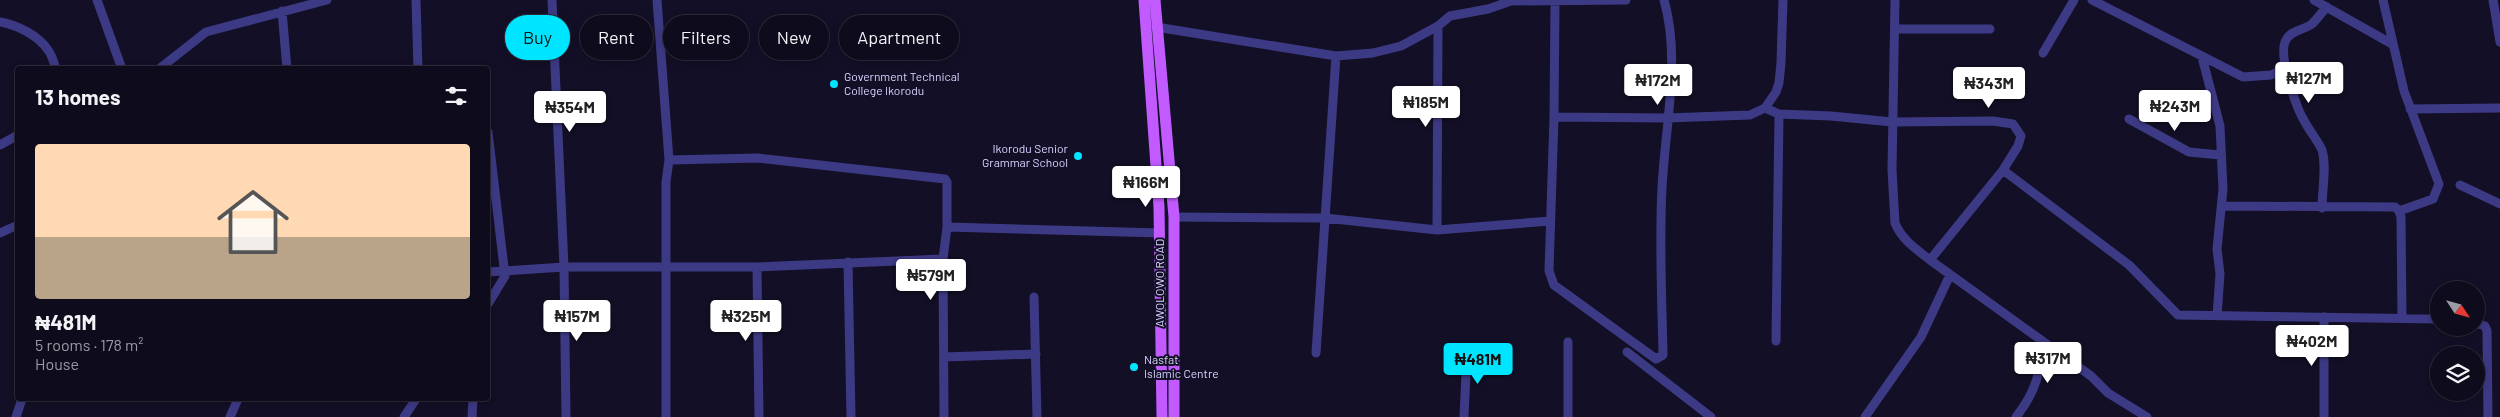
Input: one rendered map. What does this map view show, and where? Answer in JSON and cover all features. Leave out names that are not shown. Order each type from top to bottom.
[{"type":"main road","name":"AWOLOWO ROAD","points":[[1144,0],[1160,233],[1162,417]]},
{"type":"main road","name":"AWOLOWO ROAD","points":[[1155,0],[1174,217],[1174,417]]},
{"type":"street","points":[[97,0],[121,66]]},
{"type":"street","points":[[163,66],[206,32],[286,7],[327,0]]},
{"type":"street","points":[[416,0],[418,66]]},
{"type":"street","points":[[552,0],[564,267],[566,417]]},
{"type":"street","points":[[657,0],[668,160],[665,267],[666,417]]},
{"type":"street","points":[[1156,27],[1336,56],[1373,53],[1400,46],[1438,26],[1450,16],[1476,12],[1511,1],[1626,0]]},
{"type":"street","points":[[1555,2],[1554,117],[1548,271],[1554,285],[1656,359],[1663,355],[1662,190],[1667,118],[1671,97],[1672,65],[1668,15],[1664,0]]},
{"type":"street","points":[[1554,117],[1667,118],[1750,115],[1765,108],[1776,92],[1779,83],[1783,0]]},
{"type":"street","points":[[1895,0],[1896,29],[1892,122],[1895,223],[1906,242],[2091,376],[2108,392],[2147,417]]},
{"type":"street","points":[[2043,53],[2074,0]]},
{"type":"street","points":[[2092,0],[2202,57],[2248,78],[2271,75],[2286,68]]},
{"type":"street","points":[[2314,0],[2392,44]]},
{"type":"street","points":[[2383,0],[2392,44],[2410,109],[2440,184],[2434,199],[2399,210]]},
{"type":"street","points":[[2493,0],[2500,42]]},
{"type":"street","points":[[2322,208],[2324,161],[2322,150],[2302,118],[2286,68],[2285,54],[2286,38],[2296,31],[2311,25],[2327,6]]},
{"type":"street","points":[[286,7],[287,66]]},
{"type":"street","points":[[0,22],[10,24],[32,34],[48,50],[55,66]]},
{"type":"street","points":[[1437,230],[1438,26]]},
{"type":"street","points":[[1896,29],[1990,29]]},
{"type":"street","points":[[1316,353],[1336,56]]},
{"type":"street","points":[[2202,57],[2220,126],[2222,206],[2217,248],[2220,274],[2217,316]]},
{"type":"street","points":[[1765,108],[1780,114],[1831,116],[1892,122],[1994,121],[2013,124],[2021,136],[2018,146],[2003,170],[1930,260]]},
{"type":"street","points":[[2410,109],[2500,108]]},
{"type":"street","points":[[1776,340],[1780,114]]},
{"type":"street","points":[[2129,119],[2188,152],[2220,155]]},
{"type":"street","points":[[0,145],[15,137]]},
{"type":"street","points":[[490,149],[504,271],[504,281],[490,301]]},
{"type":"street","points":[[668,160],[758,158],[945,179],[947,182],[947,227],[943,259],[944,417]]},
{"type":"street","points":[[2003,170],[2129,264],[2178,315],[2430,319]]},
{"type":"street","points":[[2460,185],[2500,204]]},
{"type":"street","points":[[2222,206],[2395,207],[2399,210],[2401,217],[2402,318]]},
{"type":"street","points":[[1174,217],[1325,218],[1437,230],[1550,222]]},
{"type":"street","points":[[0,233],[15,226]]},
{"type":"street","points":[[947,227],[1160,233]]},
{"type":"street","points":[[490,272],[564,267],[757,267],[943,259]]},
{"type":"street","points":[[848,262],[851,417]]},
{"type":"street","points":[[757,267],[759,417]]},
{"type":"street","points":[[1864,417],[1921,337],[1950,275]]},
{"type":"street","points":[[1034,297],[1037,417]]},
{"type":"street","points":[[2324,317],[2324,417]]},
{"type":"street","points":[[2485,326],[2487,331],[2488,417]]},
{"type":"street","points":[[2016,417],[2036,385],[2042,357],[2040,339]]},
{"type":"street","points":[[1568,342],[1568,417]]},
{"type":"street","points":[[1464,417],[1467,352]]},
{"type":"street","points":[[1627,352],[1711,417]]},
{"type":"street","points":[[944,357],[1036,354]]},
{"type":"street","points":[[16,417],[21,401]]},
{"type":"street","points":[[230,417],[237,401]]},
{"type":"street","points":[[404,417],[415,401]]},
{"type":"street","points":[[472,417],[473,401]]},
{"type":"place","name":"Government Technical College Ikorodu","points":[[834,84]]},
{"type":"place","name":"Ikorodu Senior Grammar School","points":[[1078,156]]},
{"type":"place","name":"Nasfat Islamic Centre","points":[[1134,367]]}]
